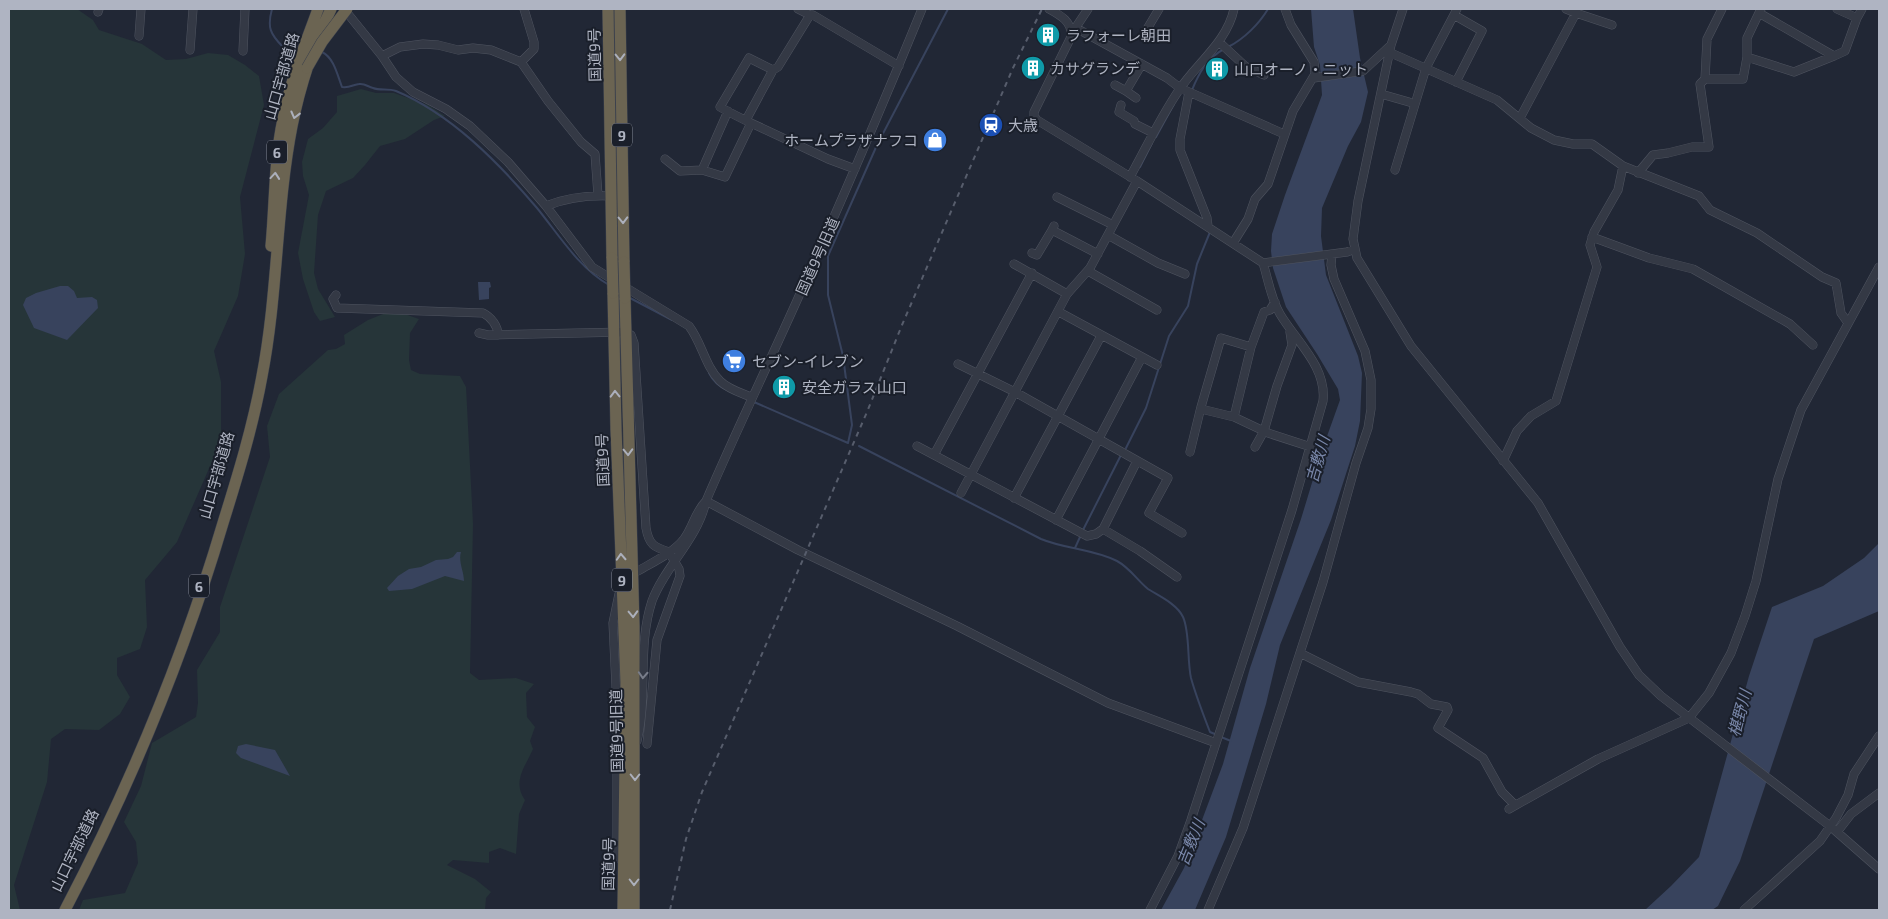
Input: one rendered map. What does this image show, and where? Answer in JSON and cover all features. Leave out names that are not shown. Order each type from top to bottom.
[{"type":"highway","name":"山口宇部道路","points":[[65,910],[127,783],[171,678],[196,612],[234,486],[262,375],[270,326],[292,124],[302,66],[313,23],[319,9]]},
{"type":"highway","points":[[302,66],[331,9]]},
{"type":"highway","points":[[302,66],[322,42],[345,9]]},
{"type":"highway","name":"国道9号","points":[[608,9],[613,293],[619,332],[634,626],[634,910]]},
{"type":"highway","name":"国道9号","points":[[620,9],[624,298],[619,332],[618,485],[626,682],[623,910]]},
{"type":"highway","name":"山口宇部道路","points":[[61,910],[106,820],[159,698],[192,609],[226,500],[245,429],[260,353],[271,242],[277,154],[286,101],[302,66]]},
{"type":"street","points":[[140,36],[141,9]]},
{"type":"street","points":[[190,50],[193,9]]},
{"type":"street","points":[[243,51],[245,9]]},
{"type":"street","points":[[345,9],[396,77],[413,92],[446,109],[470,126],[508,162],[546,206],[592,267],[689,326],[696,334],[710,367],[719,381],[751,397]]},
{"type":"street","points":[[521,62],[534,49],[524,9]]},
{"type":"street","points":[[798,9],[813,15],[898,66]]},
{"type":"street","name":"国道9号旧道","points":[[635,752],[642,712],[646,626],[657,590],[704,513],[706,501],[751,397],[784,329],[855,169],[922,9]]},
{"type":"street","points":[[1049,9],[1067,21],[1074,30],[1142,64],[1180,88],[1284,134]]},
{"type":"street","points":[[1088,9],[1074,30],[1034,116],[1037,120],[1266,262],[1347,252],[1354,249]]},
{"type":"street","points":[[1147,29],[1159,9]]},
{"type":"street","points":[[961,493],[1068,294],[1088,271],[1098,254],[1164,112],[1180,88],[1227,29],[1234,9]]},
{"type":"street","points":[[1285,9],[1291,25],[1314,62],[1316,77]]},
{"type":"street","points":[[1403,9],[1391,49],[1358,201],[1353,239],[1354,249],[1362,266],[1411,346],[1503,461],[1528,488],[1639,675],[1650,687],[1830,826],[1879,869]]},
{"type":"street","points":[[1566,9],[1612,25]]},
{"type":"street","points":[[1638,173],[1653,155],[1692,147],[1709,148],[1700,84],[1705,79],[1707,39],[1722,9]]},
{"type":"street","points":[[1837,9],[1857,18]]},
{"type":"street","points":[[1747,57],[1794,72],[1834,56],[1845,51],[1862,9]]},
{"type":"street","points":[[1705,79],[1743,79],[1747,57],[1747,38],[1760,11],[1834,56]]},
{"type":"street","points":[[1395,170],[1426,68],[1455,12],[1482,31],[1456,82]]},
{"type":"street","points":[[1520,118],[1576,13]]},
{"type":"street","points":[[666,159],[680,171],[702,170],[724,177],[773,70],[778,67],[810,15]]},
{"type":"street","points":[[1218,42],[1245,66],[1264,75]]},
{"type":"street","points":[[382,56],[400,47],[423,44],[438,45],[458,50],[473,48],[490,50],[521,62],[548,102],[581,142],[595,154],[598,195]]},
{"type":"street","points":[[1233,243],[1248,219],[1255,199],[1268,184],[1284,134],[1297,102],[1316,77],[1364,70],[1391,49]]},
{"type":"street","points":[[1391,49],[1426,68],[1497,100],[1531,128],[1554,140],[1573,144],[1592,144],[1624,166],[1638,173],[1699,196],[1710,210],[1757,233],[1822,278],[1836,282],[1842,312],[1848,323]]},
{"type":"street","points":[[773,70],[749,58],[720,107],[828,159],[855,169]]},
{"type":"street","points":[[1126,91],[1142,64]]},
{"type":"street","points":[[1115,85],[1136,98]]},
{"type":"street","points":[[1189,92],[1180,134],[1180,150],[1208,218],[1208,226]]},
{"type":"street","points":[[1381,94],[1409,102]]},
{"type":"street","points":[[1121,105],[1119,112],[1134,121],[1134,124],[1153,133]]},
{"type":"street","points":[[702,170],[728,111]]},
{"type":"street","points":[[1503,461],[1517,431],[1531,416],[1556,401],[1597,268],[1590,245],[1592,238],[1618,190],[1624,166]]},
{"type":"street","points":[[546,206],[598,195],[611,196]]},
{"type":"street","points":[[1057,196],[1113,225]]},
{"type":"street","points":[[1037,255],[1053,228],[1098,254]]},
{"type":"street","points":[[1108,235],[1158,263],[1184,274]]},
{"type":"street","points":[[1592,238],[1649,258],[1693,269],[1790,324],[1813,345]]},
{"type":"street","points":[[1208,910],[1242,828],[1323,582],[1356,463],[1368,428],[1371,409],[1371,380],[1365,351],[1334,279],[1331,265],[1332,254]]},
{"type":"street","points":[[1150,910],[1178,856],[1292,510],[1323,401],[1325,388],[1317,369],[1279,312],[1266,262]]},
{"type":"street","points":[[1014,264],[1068,294]]},
{"type":"street","points":[[1300,653],[1358,682],[1412,692],[1432,704],[1447,707],[1448,710],[1438,728],[1482,758],[1512,807],[1598,758],[1692,720],[1731,653],[1756,580],[1778,479],[1801,410],[1879,267]]},
{"type":"street","points":[[1088,271],[1157,310]]},
{"type":"street","points":[[934,455],[1032,273]]},
{"type":"street","points":[[336,295],[333,300],[337,308],[483,313],[489,316],[494,323],[498,335]]},
{"type":"street","points":[[1234,417],[1251,347],[1264,312],[1270,310],[1275,302]]},
{"type":"street","points":[[1059,312],[1157,365]]},
{"type":"street","points":[[1255,447],[1264,431],[1277,386],[1292,345],[1289,327]]},
{"type":"street","points":[[479,332],[488,335],[619,332],[630,335],[634,343],[646,528],[652,544],[656,548],[669,552],[679,569],[680,576],[657,640],[647,744]]},
{"type":"street","points":[[1014,498],[1101,336]]},
{"type":"street","points":[[1190,452],[1200,409],[1221,338],[1251,347]]},
{"type":"street","points":[[1056,520],[1142,357]]},
{"type":"street","points":[[958,364],[1015,392],[1100,438],[1168,478],[1148,513],[1182,533]]},
{"type":"street","points":[[1200,409],[1234,417],[1264,431],[1311,446]]},
{"type":"street","points":[[917,446],[1087,536],[1096,534],[1102,529],[1137,461]]},
{"type":"street","points":[[706,501],[798,550],[957,626],[1108,703],[1217,741]]},
{"type":"street","name":"国道9号旧道","points":[[638,571],[669,552],[683,539],[698,509],[706,501]]},
{"type":"street","points":[[1102,529],[1140,550],[1177,577]]},
{"type":"street","name":"国道9号旧道","points":[[619,594],[613,623],[617,707],[618,847],[623,868]]},
{"type":"street","points":[[1744,910],[1820,841],[1848,795],[1854,774],[1879,736]]},
{"type":"street","points":[[1837,832],[1851,814],[1879,793]]},
{"type":"shaded area","points":[[9,9],[77,9],[93,20],[99,30],[142,44],[166,60],[186,59],[208,53],[228,55],[259,76],[264,105],[240,197],[245,254],[238,296],[214,351],[221,382],[221,441],[177,542],[145,580],[147,627],[140,649],[117,658],[117,675],[130,697],[120,714],[99,730],[65,729],[51,739],[47,782],[14,885],[20,910],[9,910]]},
{"type":"shaded area","points":[[361,89],[376,93],[394,93],[428,105],[445,116],[434,120],[405,139],[380,146],[353,178],[326,191],[318,215],[314,273],[318,289],[335,317],[320,321],[314,312],[303,279],[298,253],[309,195],[303,176],[302,162],[308,139],[323,128],[337,112],[337,96]]},
{"type":"shaded area","points":[[393,310],[419,319],[410,333],[409,360],[411,370],[420,374],[460,376],[466,387],[473,524],[470,673],[479,680],[516,678],[534,684],[526,693],[527,717],[535,727],[530,741],[533,749],[521,774],[520,787],[525,800],[519,814],[516,854],[500,848],[489,852],[489,863],[453,860],[447,865],[475,879],[491,892],[486,898],[485,910],[79,910],[83,900],[125,893],[138,863],[136,842],[124,822],[141,786],[152,743],[196,717],[198,703],[197,670],[220,632],[220,607],[270,457],[267,426],[279,394],[328,350],[336,349],[345,344],[344,335],[368,320]]},
{"type":"water","points":[[1311,9],[1353,9],[1360,58],[1368,92],[1361,122],[1348,146],[1322,208],[1321,236],[1326,275],[1358,356],[1362,373],[1360,421],[1355,446],[1331,520],[1280,645],[1266,704],[1226,837],[1195,910],[1161,910],[1184,868],[1223,764],[1250,668],[1340,400],[1338,389],[1286,307],[1273,268],[1271,251],[1272,234],[1322,95],[1320,65],[1314,47]]},
{"type":"water","points":[[478,282],[490,282],[489,299],[479,300]]},
{"type":"water","points":[[60,286],[68,286],[74,291],[77,298],[92,297],[97,300],[98,308],[67,340],[34,328],[23,305],[26,298]]},
{"type":"water","name":"椹野川","points":[[1879,543],[1879,611],[1814,639],[1740,861],[1718,906],[1712,910],[1645,910],[1699,857],[1749,676],[1772,607],[1823,586],[1864,558]]},
{"type":"water","points":[[457,552],[461,552],[460,559],[464,581],[445,576],[412,589],[389,591],[387,588],[398,576],[409,569],[421,567],[436,560],[448,559]]},
{"type":"water","points":[[246,744],[275,750],[290,776],[241,758],[236,753],[238,746]]},
{"type":"waterway","points":[[272,9],[270,21],[272,34],[283,47],[300,47]]},
{"type":"waterway","points":[[754,402],[848,443],[852,425],[843,356],[828,295],[828,256],[877,145],[948,9]]},
{"type":"waterway","points":[[1228,47],[1251,31],[1268,9]]},
{"type":"waterway","points":[[1192,90],[1204,66],[1224,49]]},
{"type":"waterway","points":[[322,52],[332,62],[342,87],[361,84],[376,89],[396,91],[436,113],[454,126],[490,157],[506,174],[537,208],[578,260],[609,285]]},
{"type":"waterway","points":[[1156,137],[1174,104]]},
{"type":"waterway","points":[[1140,167],[1152,143]]},
{"type":"waterway","points":[[1126,448],[1146,408],[1169,336],[1188,306],[1197,264],[1210,232]]},
{"type":"waterway","points":[[630,298],[672,320]]},
{"type":"waterway","points":[[709,373],[716,383],[727,390]]},
{"type":"waterway","points":[[859,446],[1041,539],[1117,561],[1126,567],[1148,589],[1172,604],[1180,612],[1185,623],[1191,678],[1197,698],[1210,732],[1217,735]]},
{"type":"waterway","points":[[1083,530],[1121,455]]},
{"type":"waterway","points":[[1075,548],[1080,537]]},
{"type":"waterway","points":[[1221,737],[1231,741]]},
{"type":"railway","points":[[670,910],[686,839],[702,792],[867,412],[902,325],[1013,68],[1042,9]]},
{"type":"place","name":"ラフォーレ朝田","points":[[1048,35]]},
{"type":"place","name":"カサグランデ","points":[[1033,68]]},
{"type":"place","name":"山口オーノ・ニット","points":[[1217,69]]},
{"type":"place","name":"大歳","points":[[991,125]]},
{"type":"place","name":"ホームプラザナフコ","points":[[935,140]]},
{"type":"place","name":"セブン-イレブン","points":[[734,361]]},
{"type":"place","name":"安全ガラス山口","points":[[784,387]]},
{"type":"water label","name":"吉敷川","points":[[1317,459]]},
{"type":"water label","name":"吉敷川","points":[[1190,842]]}]
